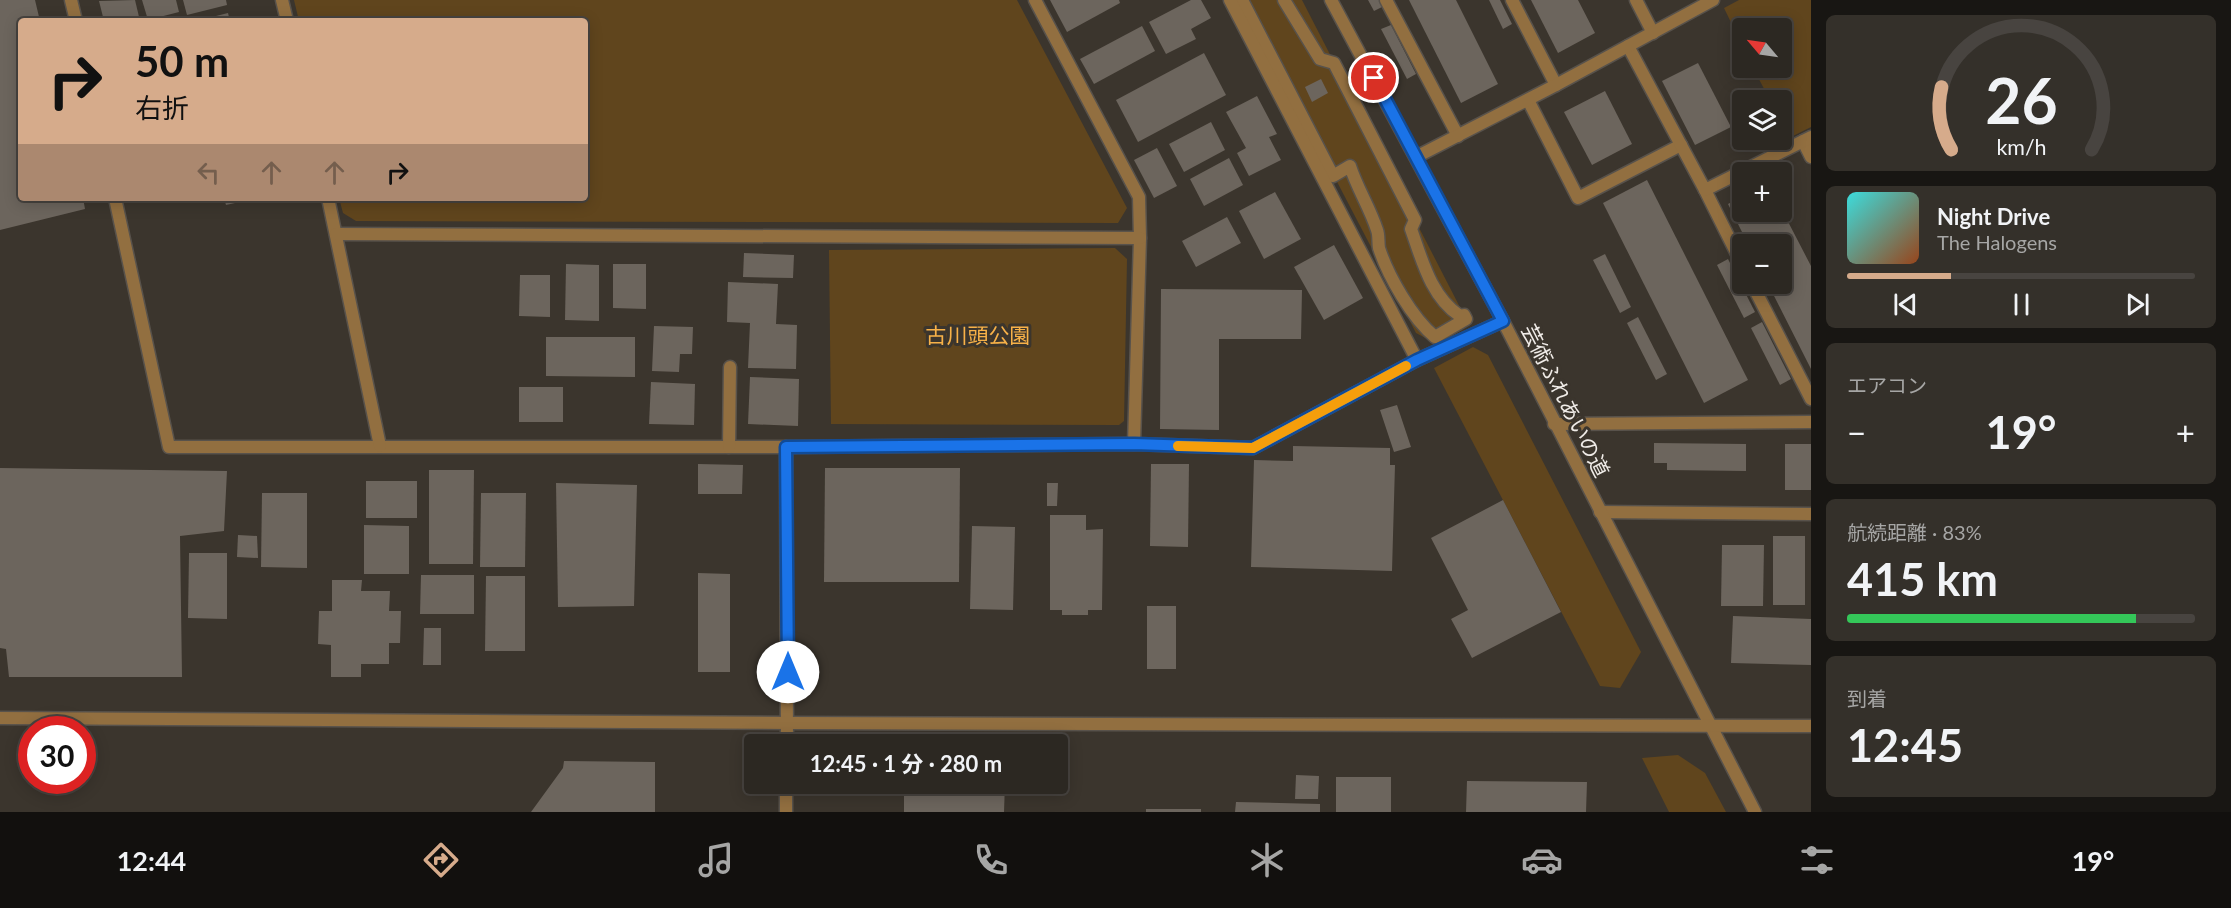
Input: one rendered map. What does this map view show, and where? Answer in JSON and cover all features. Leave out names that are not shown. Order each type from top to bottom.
[{"type":"street","points":[[71,0],[75,18]]},
{"type":"street","points":[[282,0],[286,18]]},
{"type":"street","points":[[1035,0],[1139,197],[1140,237],[1134,444]]},
{"type":"street","points":[[1230,0],[1417,360]]},
{"type":"street","points":[[1242,0],[1333,176],[1350,166],[1377,231],[1379,247],[1398,289],[1413,314],[1435,337],[1467,319],[1448,307],[1432,286],[1411,229],[1415,220],[1334,63],[1320,60],[1284,0]]},
{"type":"street","name":"芸術ふれあいの道","points":[[1331,0],[1503,321],[1755,812]]},
{"type":"street","points":[[1386,0],[1458,136]]},
{"type":"street","points":[[1512,0],[1556,85]]},
{"type":"street","points":[[1636,0],[1653,33]]},
{"type":"street","points":[[1416,157],[1528,100],[1713,0]]},
{"type":"street","points":[[1628,46],[1732,244]]},
{"type":"street","points":[[1528,100],[1578,198],[1681,145]]},
{"type":"street","points":[[1705,190],[1807,139],[1811,158]]},
{"type":"street","points":[[116,201],[169,447],[786,447],[1134,444],[1253,448],[1417,360],[1503,321]]},
{"type":"street","points":[[329,201],[380,446]]},
{"type":"street","points":[[336,234],[1140,237]]},
{"type":"street","points":[[1757,294],[1811,399]]},
{"type":"street","points":[[729,447],[730,367]]},
{"type":"street","points":[[1554,424],[1811,422]]},
{"type":"street","points":[[786,447],[787,734]]},
{"type":"street","points":[[1600,512],[1811,514]]},
{"type":"street","points":[[0,718],[1811,726]]},
{"type":"street","points":[[786,794],[786,812]]},
{"type":"green space","points":[[294,0],[1017,0],[1127,208],[1118,223],[356,221],[343,213],[340,201],[588,201],[588,18],[298,18]]},
{"type":"green space","points":[[1242,0],[1302,0],[1466,319],[1429,340],[1416,333]]},
{"type":"green space","points":[[1739,0],[1811,0],[1811,127],[1792,136],[1792,90],[1765,90],[1758,78],[1792,78],[1792,18],[1732,18],[1732,24],[1724,8]]},
{"type":"green space","name":"古川頭公園","points":[[1115,248],[1127,259],[1124,421],[1119,425],[831,424],[829,250]]},
{"type":"green space","points":[[1473,347],[1488,355],[1641,652],[1620,688],[1600,686],[1434,368]]},
{"type":"green space","points":[[1678,755],[1705,773],[1726,812],[1669,812],[1642,758]]},
{"type":"building","points":[[0,0],[35,0],[39,18],[18,18],[18,201],[84,201],[85,209],[0,230]]},
{"type":"building","points":[[135,0],[139,18],[103,18],[99,1]]},
{"type":"building","points":[[142,0],[176,0],[179,12],[147,18]]},
{"type":"building","points":[[183,0],[226,0],[227,5],[187,15]]},
{"type":"building","points":[[1050,0],[1119,0],[1120,3],[1067,32]]},
{"type":"building","points":[[1191,0],[1201,0],[1211,18],[1191,29],[1196,39],[1166,54],[1149,22]]},
{"type":"building","points":[[1368,0],[1379,0],[1382,7],[1374,11]]},
{"type":"building","points":[[1409,0],[1456,0],[1498,84],[1461,103]]},
{"type":"building","points":[[1489,0],[1500,0],[1512,24],[1503,29]]},
{"type":"building","points":[[1531,0],[1578,0],[1595,33],[1558,53]]},
{"type":"building","points":[[228,13],[229,18],[208,18]]},
{"type":"building","points":[[1391,25],[1416,74],[1407,79],[1381,29]]},
{"type":"building","points":[[1142,26],[1155,51],[1094,84],[1080,59]]},
{"type":"building","points":[[1204,53],[1226,95],[1138,142],[1116,100]]},
{"type":"building","points":[[1698,63],[1731,127],[1695,145],[1662,81]]},
{"type":"building","points":[[1321,79],[1328,93],[1312,102],[1305,87]]},
{"type":"building","points":[[1605,91],[1632,144],[1592,165],[1564,112]]},
{"type":"building","points":[[1257,96],[1277,134],[1269,137],[1281,160],[1249,176],[1237,153],[1246,148],[1226,112]]},
{"type":"building","points":[[1211,122],[1225,150],[1184,172],[1169,144]]},
{"type":"building","points":[[1157,148],[1177,186],[1154,198],[1134,160]]},
{"type":"building","points":[[1229,158],[1243,185],[1204,206],[1190,179]]},
{"type":"building","points":[[1647,180],[1748,380],[1704,403],[1603,203]]},
{"type":"building","points":[[1275,192],[1301,239],[1264,259],[1239,211]]},
{"type":"building","points":[[225,201],[244,201],[226,205]]},
{"type":"building","points":[[1227,217],[1241,243],[1196,267],[1182,241]]},
{"type":"building","points":[[1737,222],[1788,222],[1811,266],[1811,369],[1773,294],[1792,294],[1792,234],[1743,234]]},
{"type":"building","points":[[1334,245],[1363,298],[1324,320],[1294,267]]},
{"type":"building","points":[[744,253],[794,255],[793,278],[743,277]]},
{"type":"building","points":[[1605,254],[1631,307],[1620,313],[1593,260]]},
{"type":"building","points":[[1728,259],[1732,267],[1732,294],[1746,294],[1755,312],[1744,318],[1717,265]]},
{"type":"building","points":[[566,264],[599,265],[599,321],[565,320]]},
{"type":"building","points":[[613,264],[646,264],[646,309],[613,308]]},
{"type":"building","points":[[520,275],[550,275],[550,317],[519,316]]},
{"type":"building","points":[[728,282],[778,284],[776,324],[797,325],[796,369],[748,368],[750,323],[727,322]]},
{"type":"building","points":[[1161,289],[1302,290],[1301,339],[1219,339],[1219,430],[1160,429]]},
{"type":"building","points":[[1638,317],[1667,374],[1656,380],[1627,323]]},
{"type":"building","points":[[1762,322],[1791,379],[1780,385],[1751,328]]},
{"type":"building","points":[[654,326],[693,327],[692,354],[680,354],[679,372],[652,371]]},
{"type":"building","points":[[546,337],[635,337],[635,377],[546,376]]},
{"type":"building","points":[[750,377],[799,379],[798,426],[748,424]]},
{"type":"building","points":[[651,382],[695,384],[694,425],[649,424]]},
{"type":"building","points":[[519,387],[563,387],[563,422],[519,422]]},
{"type":"building","points":[[1397,405],[1411,447],[1394,452],[1380,410]]},
{"type":"building","points":[[1654,443],[1746,444],[1746,471],[1667,470],[1667,463],[1654,463]]},
{"type":"building","points":[[1785,444],[1811,444],[1811,490],[1785,490]]},
{"type":"building","points":[[1293,446],[1390,448],[1390,465],[1395,465],[1392,571],[1251,567],[1254,460],[1293,461]]},
{"type":"building","points":[[698,464],[743,465],[742,494],[698,494]]},
{"type":"building","points":[[1151,464],[1189,464],[1188,547],[1150,546]]},
{"type":"building","points":[[0,468],[227,471],[224,531],[180,536],[182,677],[9,677],[6,649],[0,648]]},
{"type":"building","points":[[825,468],[960,468],[959,582],[824,582]]},
{"type":"building","points":[[429,470],[474,470],[473,564],[429,564]]},
{"type":"building","points":[[366,481],[417,481],[417,518],[366,518]]},
{"type":"building","points":[[556,483],[637,485],[634,606],[558,607]]},
{"type":"building","points":[[1047,483],[1058,483],[1057,506],[1047,506]]},
{"type":"building","points":[[262,493],[307,493],[307,568],[261,567]]},
{"type":"building","points":[[481,493],[526,493],[525,567],[480,567]]},
{"type":"building","points":[[1503,500],[1561,612],[1472,658],[1451,619],[1468,610],[1431,538]]},
{"type":"building","points":[[1050,515],[1086,515],[1086,530],[1103,529],[1102,610],[1088,610],[1088,615],[1062,615],[1062,610],[1050,610]]},
{"type":"building","points":[[364,525],[409,526],[409,574],[364,574]]},
{"type":"building","points":[[972,526],[1015,527],[1013,610],[970,609]]},
{"type":"building","points":[[238,535],[257,536],[258,558],[237,557]]},
{"type":"building","points":[[1773,536],[1805,536],[1805,605],[1773,605]]},
{"type":"building","points":[[1722,545],[1764,545],[1763,606],[1721,606]]},
{"type":"building","points":[[189,553],[227,553],[227,619],[188,618]]},
{"type":"building","points":[[698,573],[730,574],[730,672],[698,672]]},
{"type":"building","points":[[421,575],[474,575],[474,614],[420,614]]},
{"type":"building","points":[[486,576],[525,576],[525,651],[485,651]]},
{"type":"building","points":[[332,580],[362,580],[361,591],[390,591],[389,611],[401,611],[400,643],[389,643],[389,664],[361,664],[361,677],[331,677],[331,645],[318,644],[319,611],[332,611]]},
{"type":"building","points":[[1147,606],[1176,606],[1176,669],[1147,669]]},
{"type":"building","points":[[1733,616],[1811,619],[1811,665],[1731,663]]},
{"type":"building","points":[[424,628],[441,628],[441,665],[423,665]]},
{"type":"building","points":[[564,761],[655,762],[655,812],[531,812],[563,768]]},
{"type":"building","points":[[1296,775],[1319,776],[1318,799],[1295,799]]},
{"type":"building","points":[[1336,777],[1391,777],[1391,812],[1336,812]]},
{"type":"building","points":[[1467,781],[1587,782],[1586,812],[1466,812]]},
{"type":"building","points":[[904,794],[1005,794],[1004,812],[904,812]]},
{"type":"building","points":[[1236,802],[1320,804],[1320,812],[1235,812]]},
{"type":"building","points":[[1146,809],[1201,809],[1201,812],[1146,812]]},
{"type":"slow traffic","points":[[1178,446],[1253,448],[1406,366]]},
{"type":"route","points":[[788,672],[786,447],[1134,444],[1253,448],[1417,360],[1503,321],[1374,78]]}]
